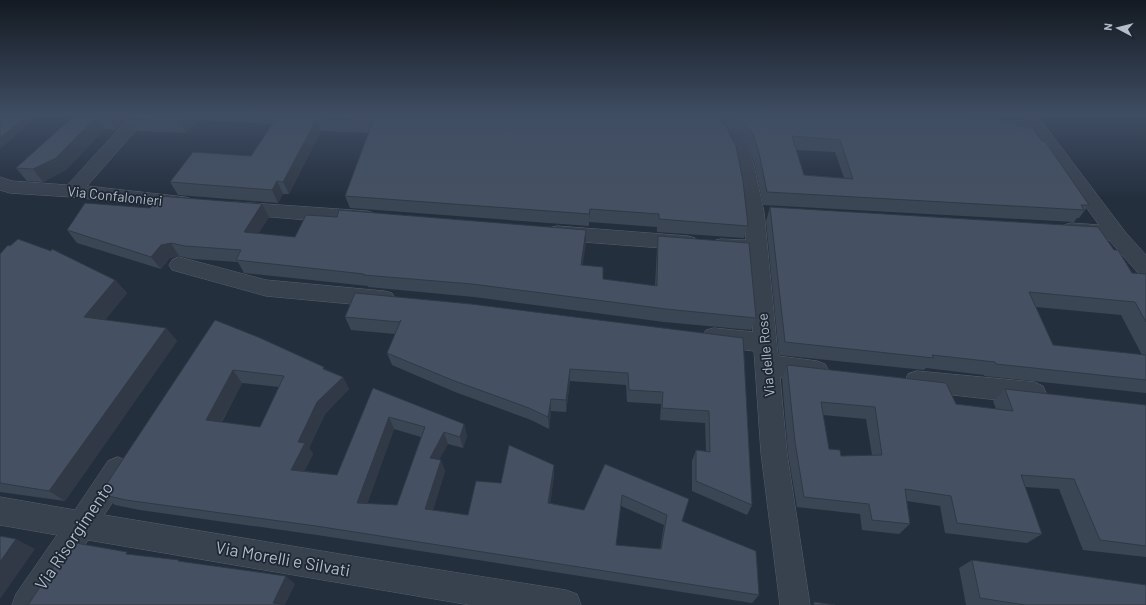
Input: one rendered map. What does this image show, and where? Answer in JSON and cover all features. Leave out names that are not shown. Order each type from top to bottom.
[{"type":"street","points":[[72,191],[116,142]]},
{"type":"street","name":"Via delle Rose","points":[[735,142],[739,147],[761,212],[757,248],[774,453],[795,605]]},
{"type":"street","points":[[1048,142],[1115,233],[1146,269]]},
{"type":"street","name":"Via Confalonieri","points":[[0,183],[10,187],[72,191],[211,206],[386,220]]},
{"type":"street","points":[[1053,229],[1115,233]]},
{"type":"street","points":[[536,232],[757,248]]},
{"type":"street","points":[[179,265],[266,288],[405,301]]},
{"type":"street","points":[[695,335],[836,372]]},
{"type":"street","points":[[897,379],[1052,395]]},
{"type":"street","name":"Via Risorgimento","points":[[27,605],[130,453]]},
{"type":"street","name":"Via Morelli e Silvati","points":[[0,511],[358,572],[566,605]]},
{"type":"building","points":[[45,142],[71,142],[56,158],[33,169],[16,168]]},
{"type":"building","points":[[260,142],[304,142],[283,182],[277,181],[272,190],[170,182],[193,152],[251,156]]},
{"type":"building","points":[[365,142],[734,142],[743,181],[748,226],[659,219],[659,214],[590,209],[589,214],[345,196]]},
{"type":"building","points":[[756,142],[794,142],[804,175],[853,179],[841,142],[1046,142],[1089,205],[1081,205],[1084,210],[767,192]]},
{"type":"building","points":[[160,196],[262,204],[244,232],[295,237],[306,215],[337,217],[339,210],[586,230],[581,265],[603,267],[603,279],[657,286],[658,236],[749,243],[756,318],[666,309],[472,284],[364,275],[236,260],[241,250],[185,246],[171,243],[161,245],[151,257],[67,230],[85,203],[150,208]]},
{"type":"building","points":[[770,207],[1098,227],[1114,250],[1118,250],[1132,273],[1146,274],[1146,322],[1135,302],[1029,292],[1053,345],[1146,355],[1146,380],[996,364],[995,362],[932,355],[934,358],[785,342]]},
{"type":"building","points":[[18,239],[51,251],[52,249],[115,280],[84,317],[166,328],[49,491],[0,483],[0,254],[8,245],[10,246]]},
{"type":"building","points":[[355,293],[471,304],[743,338],[752,505],[696,481],[696,450],[710,452],[709,411],[662,408],[663,392],[629,390],[628,373],[570,369],[566,400],[551,399],[548,417],[529,408],[452,380],[387,353],[401,320],[399,322],[345,317]]},
{"type":"building","points":[[215,320],[258,337],[324,367],[323,369],[343,377],[317,402],[298,442],[305,443],[291,470],[337,475],[373,388],[464,424],[460,437],[444,432],[430,458],[441,460],[425,509],[468,515],[476,481],[501,483],[509,445],[554,465],[548,503],[584,510],[605,464],[689,499],[682,521],[756,551],[759,595],[316,526],[126,500],[100,494]],"holes":[[[233,370],[284,376],[260,427],[206,420]],[[389,417],[425,427],[397,505],[357,503]],[[622,495],[667,515],[661,549],[616,545]]]},
{"type":"building","points":[[787,365],[946,383],[956,404],[1013,411],[1005,389],[1146,405],[1146,546],[1100,540],[1074,479],[1021,475],[1042,534],[957,523],[951,496],[905,489],[910,524],[872,520],[869,504],[804,497],[795,442]],"holes":[[[821,402],[875,407],[882,455],[841,456],[840,450],[829,449]]]},
{"type":"building","points":[[0,536],[16,539],[0,562]]},
{"type":"building","points":[[70,542],[127,552],[126,554],[179,560],[178,561],[286,576],[273,603],[285,605],[28,605]]},
{"type":"building","points":[[972,560],[1146,585],[1146,605],[1025,605],[980,598]]},
{"type":"building","points":[[814,602],[835,605],[814,605]]}]
